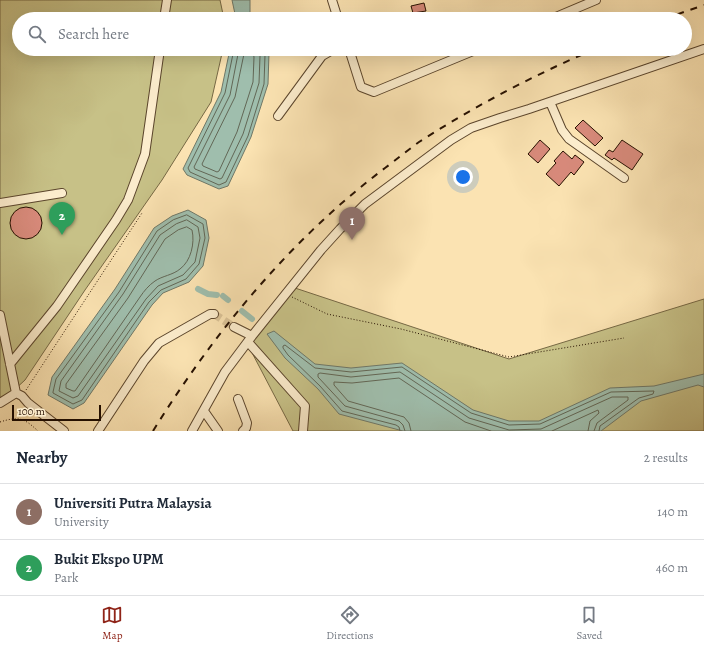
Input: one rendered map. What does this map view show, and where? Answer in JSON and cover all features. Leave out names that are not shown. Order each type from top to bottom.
[{"type":"street","points":[[165,12],[167,0]]},
{"type":"street","points":[[332,0],[336,12]]},
{"type":"street","points":[[568,12],[596,0]]},
{"type":"street","points":[[692,53],[704,49]]},
{"type":"street","points":[[10,364],[57,306],[128,200],[144,154],[159,56]]},
{"type":"street","points":[[278,116],[322,56]]},
{"type":"street","points":[[351,56],[361,87],[374,92],[461,56]]},
{"type":"street","points":[[192,431],[225,372],[250,339],[340,229],[365,204],[451,140],[471,128],[684,56]]},
{"type":"street","points":[[550,102],[562,130],[569,139],[624,178]]},
{"type":"street","points":[[0,203],[62,194]]},
{"type":"street","points":[[98,431],[144,361],[159,342],[210,314],[214,314]]},
{"type":"street","points":[[0,315],[10,364],[19,395],[64,431]]},
{"type":"street","points":[[234,328],[250,339],[305,406],[303,431]]},
{"type":"street","points":[[0,404],[19,395]]},
{"type":"street","points":[[238,399],[247,423],[246,428],[243,431]]},
{"type":"street","points":[[204,411],[218,431]]},
{"type":"path","points":[[19,395],[142,213]]},
{"type":"path","points":[[286,294],[327,314],[401,329],[509,357],[624,338]]},
{"type":"path","points":[[0,422],[16,418],[28,422],[38,431]]},
{"type":"shaded area","points":[[0,0],[220,0],[223,12],[12,12],[12,56],[221,56],[211,102],[162,180],[85,290],[25,380],[0,403]]},
{"type":"shaded area","points":[[292,287],[509,359],[704,299],[704,431],[293,431],[249,347]]},
{"type":"water","points":[[232,0],[250,0],[250,12],[235,12]]},
{"type":"water","points":[[229,56],[269,56],[268,84],[251,137],[228,186],[219,189],[187,175],[183,169],[221,92]]},
{"type":"water","points":[[188,210],[206,220],[209,238],[203,266],[189,282],[163,293],[152,305],[84,403],[73,409],[48,395],[52,377],[115,289],[154,228],[172,216]]},
{"type":"water","points":[[274,331],[315,364],[351,368],[402,363],[473,410],[509,421],[539,421],[610,388],[654,386],[704,374],[704,387],[698,385],[641,401],[601,431],[403,431],[339,414],[318,389],[285,358],[267,334]]},
{"type":"building","points":[[424,3],[426,11],[413,12],[411,6]]},
{"type":"building","points":[[583,120],[603,138],[595,146],[575,128]]},
{"type":"building","points":[[540,140],[550,149],[538,163],[528,154]]},
{"type":"building","points":[[622,140],[643,154],[632,170],[614,158],[612,160],[605,155],[609,150],[613,152]]},
{"type":"building","points":[[563,151],[572,159],[575,155],[584,162],[574,175],[571,172],[559,186],[546,174],[556,163],[554,161]]},
{"type":"building","points":[[23,207],[29,207],[38,211],[42,223],[38,235],[29,239],[23,239],[14,235],[10,226],[10,220],[14,211]]},
{"type":"waterway","points":[[198,289],[208,294],[217,295]]},
{"type":"waterway","points":[[223,296],[228,300]]},
{"type":"waterway","points":[[242,311],[252,319]]},
{"type":"tunnel","points":[[214,314],[234,327]]},
{"type":"railway","points":[[684,12],[704,5]]},
{"type":"railway","points":[[153,431],[202,358],[229,323],[257,289],[318,225],[385,168],[419,142],[505,92],[579,56]]},
{"type":"place","name":"Bukit Ekspo UPM","points":[[62,235]]},
{"type":"place","name":"Universiti Putra Malaysia","points":[[352,240]]}]
